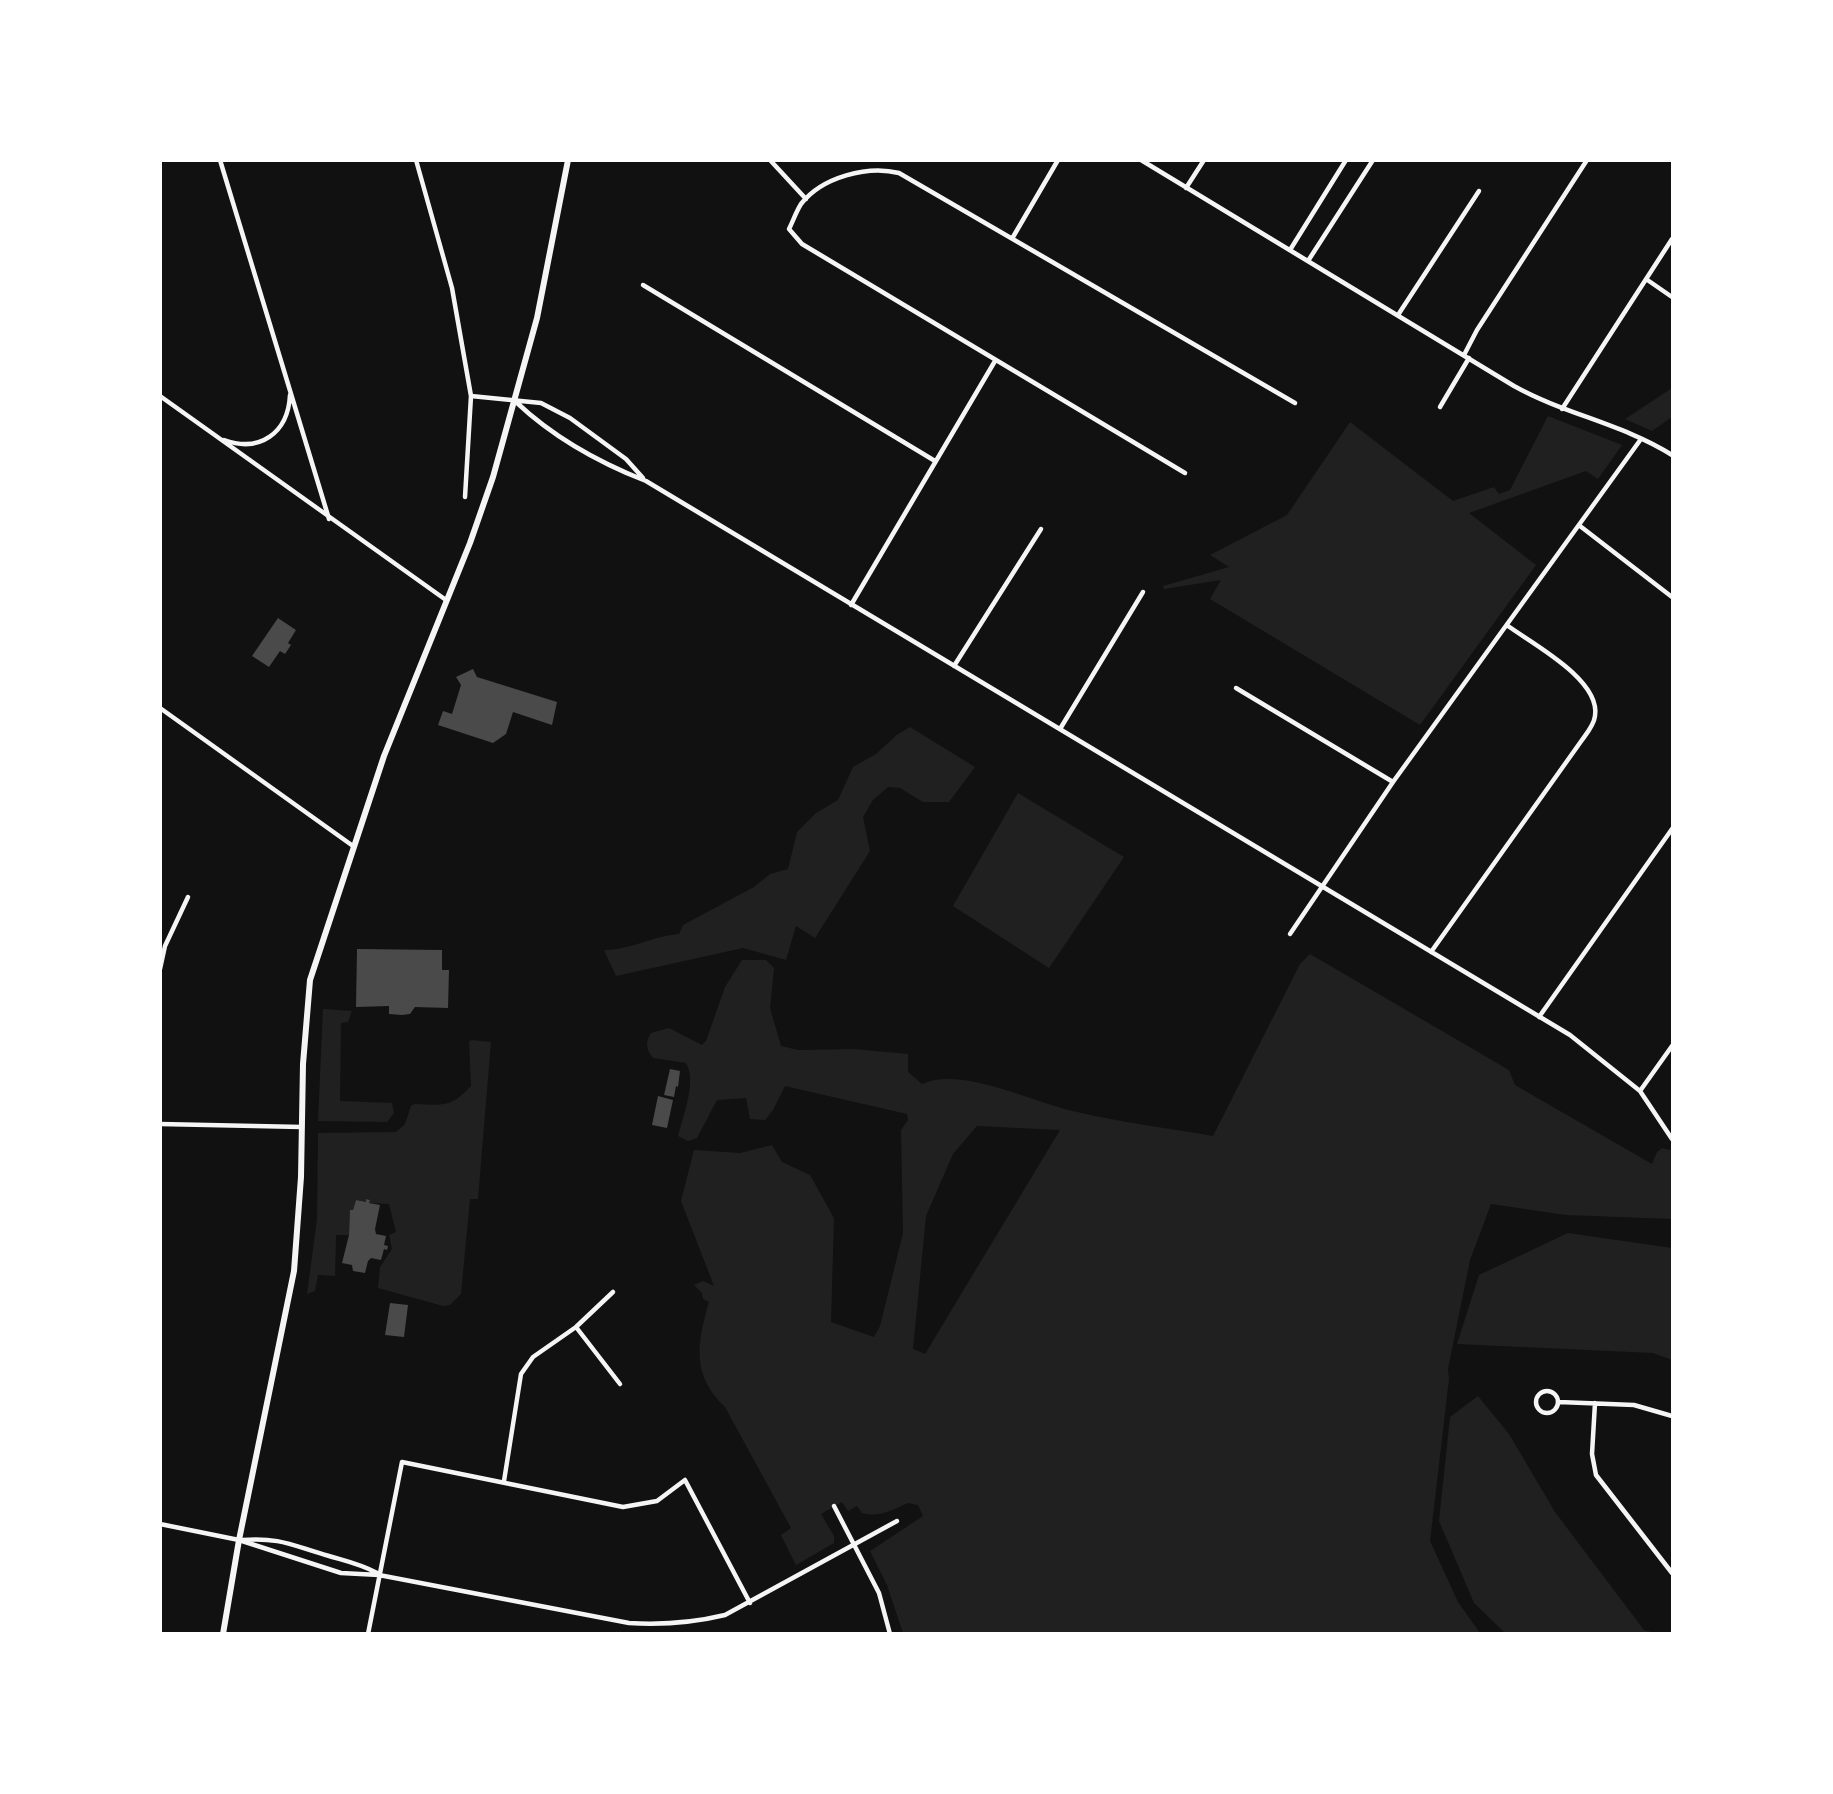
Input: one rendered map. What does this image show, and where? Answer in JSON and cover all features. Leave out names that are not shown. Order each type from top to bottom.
[{"type":"main road","points":[[223,1634],[239,1540],[294,1271],[303,1064],[310,980],[394,729],[474,532],[516,402],[537,318],[568,160]]},
{"type":"street","points":[[220,160],[329,519]]},
{"type":"street","points":[[416,160],[452,288],[471,396],[465,497]]},
{"type":"street","points":[[770,160],[806,199]]},
{"type":"street","points":[[1013,237],[1058,160]]},
{"type":"street","points":[[1141,160],[1531,396],[1641,439],[1672,455]]},
{"type":"street","points":[[1186,188],[1204,160]]},
{"type":"street","points":[[1290,250],[1346,160]]},
{"type":"street","points":[[1308,261],[1373,160]]},
{"type":"street","points":[[1464,355],[1477,330],[1587,160]]},
{"type":"street","points":[[1185,473],[995,361],[795,238],[789,229],[796,212],[806,199],[849,175],[889,171],[908,177],[1295,403]]},
{"type":"street","points":[[1398,315],[1479,191]]},
{"type":"street","points":[[1562,409],[1672,239]]},
{"type":"street","points":[[1646,279],[1672,297]]},
{"type":"street","points":[[643,285],[935,460]]},
{"type":"street","points":[[1440,407],[1469,358]]},
{"type":"street","points":[[851,604],[995,361]]},
{"type":"street","points":[[219,438],[248,445],[266,440],[283,425],[290,392]]},
{"type":"street","points":[[160,396],[329,519],[446,600]]},
{"type":"street","points":[[471,396],[541,403],[570,418],[626,459],[646,481]]},
{"type":"street","points":[[516,402],[536,420],[620,471],[646,481],[1539,1017],[1592,1051],[1640,1091],[1672,1139]]},
{"type":"street","points":[[1290,934],[1393,782],[1641,439]]},
{"type":"street","points":[[1580,526],[1672,597]]},
{"type":"street","points":[[954,666],[1041,529]]},
{"type":"street","points":[[1060,729],[1143,592]]},
{"type":"street","points":[[1431,952],[1582,740],[1595,717],[1594,702],[1583,682],[1508,626]]},
{"type":"street","points":[[1236,688],[1393,782]]},
{"type":"street","points":[[160,708],[353,846]]},
{"type":"street","points":[[1539,1017],[1672,828]]},
{"type":"street","points":[[160,969],[165,946],[188,897]]},
{"type":"street","points":[[1640,1091],[1672,1046]]},
{"type":"street","points":[[160,1124],[302,1127]]},
{"type":"street","points":[[504,1481],[520,1374],[533,1357],[576,1327],[613,1292]]},
{"type":"street","points":[[576,1327],[620,1384]]},
{"type":"street","points":[[1550,1391],[1556,1395],[1559,1402],[1554,1412],[1547,1413],[1540,1411],[1536,1401],[1542,1392],[1550,1391]]},
{"type":"street","points":[[1559,1402],[1634,1405],[1672,1416]]},
{"type":"street","points":[[1595,1403],[1592,1454],[1596,1475],[1672,1573]]},
{"type":"street","points":[[368,1634],[402,1462],[623,1507],[657,1501],[686,1480],[750,1603]]},
{"type":"street","points":[[834,1506],[879,1593],[890,1634]]},
{"type":"street","points":[[160,1524],[239,1540],[341,1573],[380,1575],[630,1623],[663,1625],[693,1623],[725,1615],[897,1521]]},
{"type":"street","points":[[239,1540],[268,1538],[286,1541],[358,1563],[380,1575]]},
{"type":"shaded area","points":[[1672,388],[1672,417],[1652,431],[1625,419]]},
{"type":"shaded area","points":[[1548,416],[1622,445],[1598,479],[1586,471],[1469,513],[1536,565],[1420,725],[1210,599],[1221,580],[1164,589],[1163,586],[1229,567],[1210,555],[1287,515],[1350,422],[1453,501],[1494,487],[1499,494],[1510,490]]},
{"type":"shaded area","points":[[910,727],[975,767],[949,802],[923,802],[900,788],[888,787],[873,800],[863,817],[870,851],[815,938],[796,926],[786,960],[743,948],[616,976],[604,950],[623,948],[679,934],[683,925],[754,887],[770,874],[788,869],[797,832],[816,813],[838,800],[853,767],[876,754],[898,734]]},
{"type":"shaded area","points":[[1018,793],[1124,857],[1049,968],[953,906]]},
{"type":"shaded area","points":[[1310,954],[1509,1070],[1515,1085],[1652,1164],[1657,1152],[1662,1148],[1670,1150],[1672,1148],[1672,1219],[1566,1215],[1491,1204],[1470,1260],[1448,1369],[1449,1379],[1430,1541],[1458,1602],[1480,1633],[903,1633],[887,1585],[870,1551],[923,1516],[918,1505],[908,1503],[874,1515],[862,1513],[857,1506],[848,1511],[842,1502],[821,1514],[834,1536],[834,1543],[796,1565],[781,1535],[791,1528],[725,1407],[706,1383],[702,1371],[700,1345],[709,1302],[703,1299],[702,1293],[694,1285],[703,1281],[714,1286],[681,1201],[694,1150],[740,1153],[772,1145],[782,1162],[810,1175],[834,1218],[831,1322],[874,1337],[880,1326],[903,1233],[901,1130],[908,1120],[907,1114],[785,1086],[773,1110],[765,1120],[750,1119],[746,1098],[717,1100],[697,1138],[688,1141],[678,1136],[690,1089],[689,1071],[686,1063],[653,1058],[647,1046],[651,1033],[669,1028],[702,1045],[706,1041],[725,987],[742,960],[766,960],[774,968],[770,1008],[781,1046],[798,1050],[854,1049],[908,1054],[908,1072],[922,1084],[956,1079],[976,1082],[1073,1111],[1213,1136],[1300,964]],"holes":[[[977,1126],[1060,1130],[925,1354],[913,1349],[926,1216],[953,1154]]]},
{"type":"shaded area","points":[[323,1009],[352,1011],[348,1022],[341,1023],[340,1101],[392,1103],[394,1113],[387,1122],[318,1121]]},
{"type":"shaded area","points":[[471,1040],[491,1042],[478,1199],[470,1199],[461,1294],[450,1305],[443,1306],[378,1288],[380,1267],[392,1249],[389,1235],[396,1232],[389,1204],[369,1203],[370,1200],[367,1199],[366,1202],[356,1200],[353,1210],[350,1210],[349,1235],[336,1235],[335,1276],[318,1275],[315,1291],[307,1294],[317,1219],[318,1133],[396,1132],[405,1124],[411,1106],[452,1102],[471,1086],[469,1042]]},
{"type":"shaded area","points":[[1568,1233],[1672,1248],[1672,1360],[1653,1353],[1457,1344],[1479,1275]]},
{"type":"shaded area","points":[[1478,1396],[1509,1434],[1555,1512],[1644,1630],[1655,1633],[1505,1633],[1474,1603],[1439,1521],[1450,1417]]},
{"type":"building","points":[[278,618],[296,630],[288,643],[291,645],[285,654],[280,651],[269,667],[252,656]]},
{"type":"building","points":[[473,669],[477,677],[557,702],[552,725],[513,712],[506,734],[493,743],[438,725],[443,711],[452,714],[461,685],[456,677]]},
{"type":"building","points":[[357,949],[442,950],[442,970],[449,970],[448,1008],[415,1007],[410,1014],[402,1015],[389,1014],[389,1006],[356,1007]]},
{"type":"building","points":[[670,1069],[680,1071],[674,1097],[664,1095]]},
{"type":"building","points":[[658,1096],[673,1100],[667,1128],[652,1125]]},
{"type":"building","points":[[366,1199],[370,1200],[369,1203],[380,1205],[375,1229],[376,1234],[386,1236],[384,1245],[388,1246],[387,1250],[384,1249],[381,1260],[371,1258],[368,1261],[365,1273],[353,1271],[352,1265],[342,1263],[349,1235],[350,1210],[353,1210],[356,1200],[366,1202]]},
{"type":"building","points":[[390,1303],[408,1305],[404,1337],[385,1335]]}]
